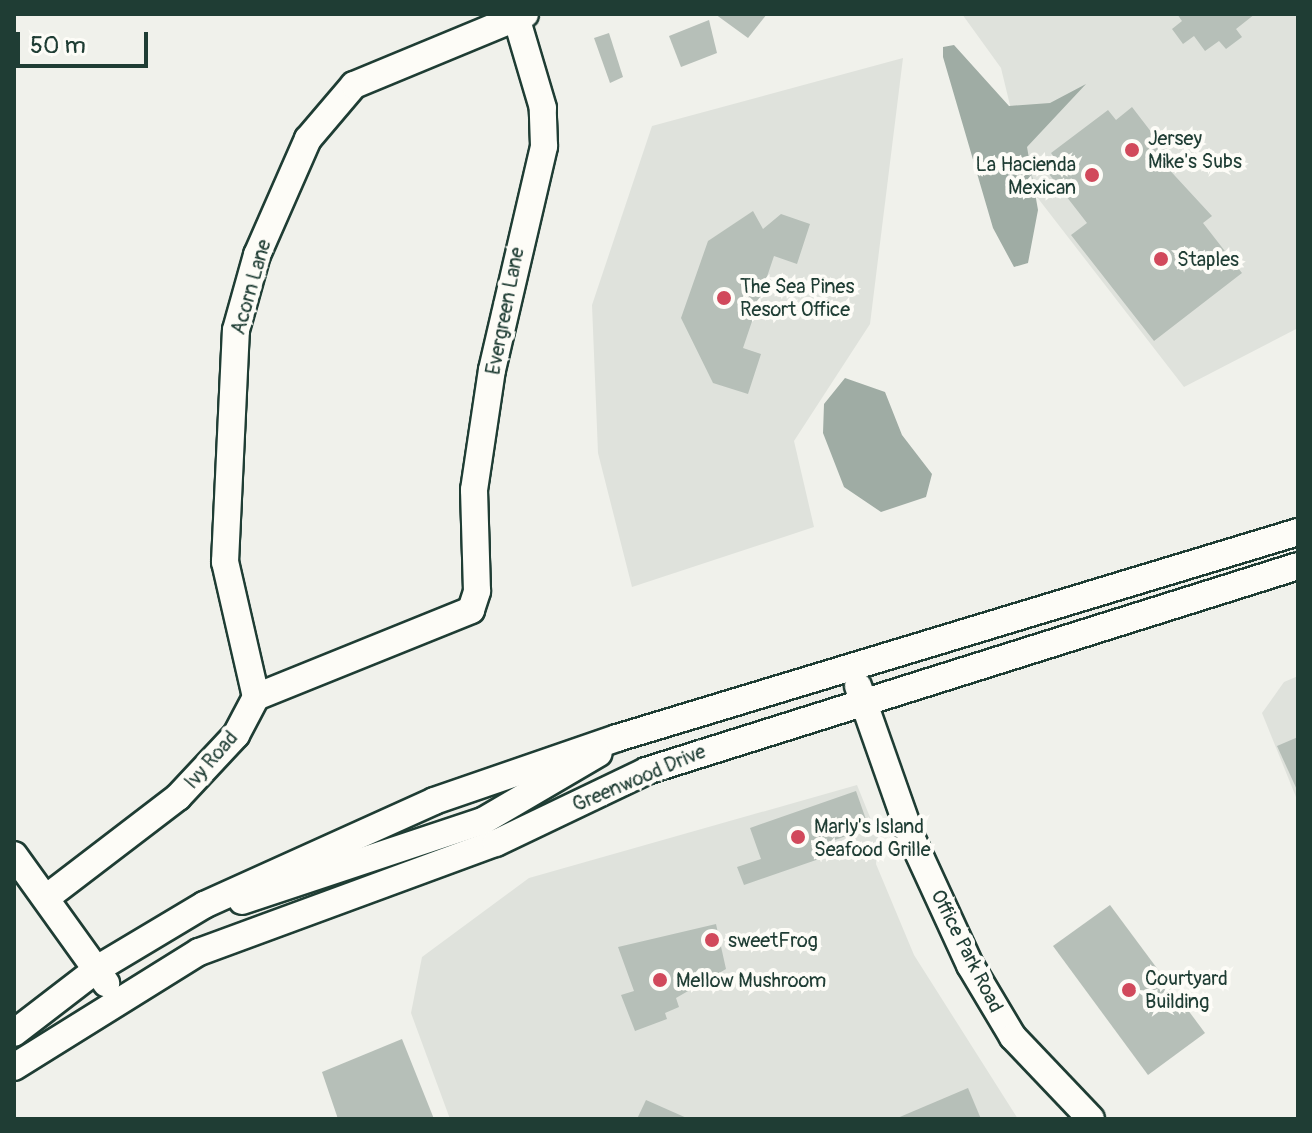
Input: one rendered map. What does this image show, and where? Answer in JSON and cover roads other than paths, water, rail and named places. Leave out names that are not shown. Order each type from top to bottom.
[{"type":"street","name":"Evergreen Lane","points":[[256,697],[471,610],[477,591],[474,490],[492,370],[544,146],[543,108],[520,15]]},
{"type":"street","name":"Acorn Lane","points":[[256,697],[225,562],[236,330],[257,255],[308,139],[354,85],[520,15]]},
{"type":"street","name":"Greenwood Drive","points":[[14,1033],[97,969],[241,887],[420,807],[617,738],[1298,532]]},
{"type":"street","name":"Greenwood Drive","points":[[14,1067],[117,999],[245,931],[439,865],[705,749],[1298,566]]},
{"type":"street","name":"Office Park Road","points":[[851,668],[912,839],[970,965],[1013,1037],[1091,1119]]},
{"type":"street","name":"Ivy Road","points":[[46,898],[178,797],[236,735],[256,697]]},
{"type":"street","name":"Greenwood Drive","points":[[157,935],[483,821],[553,786],[617,738]]},
{"type":"street","points":[[14,855],[117,999]]},
{"type":"place","name":"Jersey Mike's Subs","points":[[1132,150]]},
{"type":"place","name":"La Hacienda Mexican","points":[[1092,175]]},
{"type":"place","name":"Staples","points":[[1161,259]]},
{"type":"place","name":"The Sea Pines Resort Office","points":[[724,298]]},
{"type":"place","name":"Marly's Island Seafood Grille","points":[[798,837]]},
{"type":"place","name":"sweetFrog","points":[[712,940]]},
{"type":"place","name":"Mellow Mushroom","points":[[660,980]]},
{"type":"place","name":"Courtyard Building","points":[[1129,990]]}]
